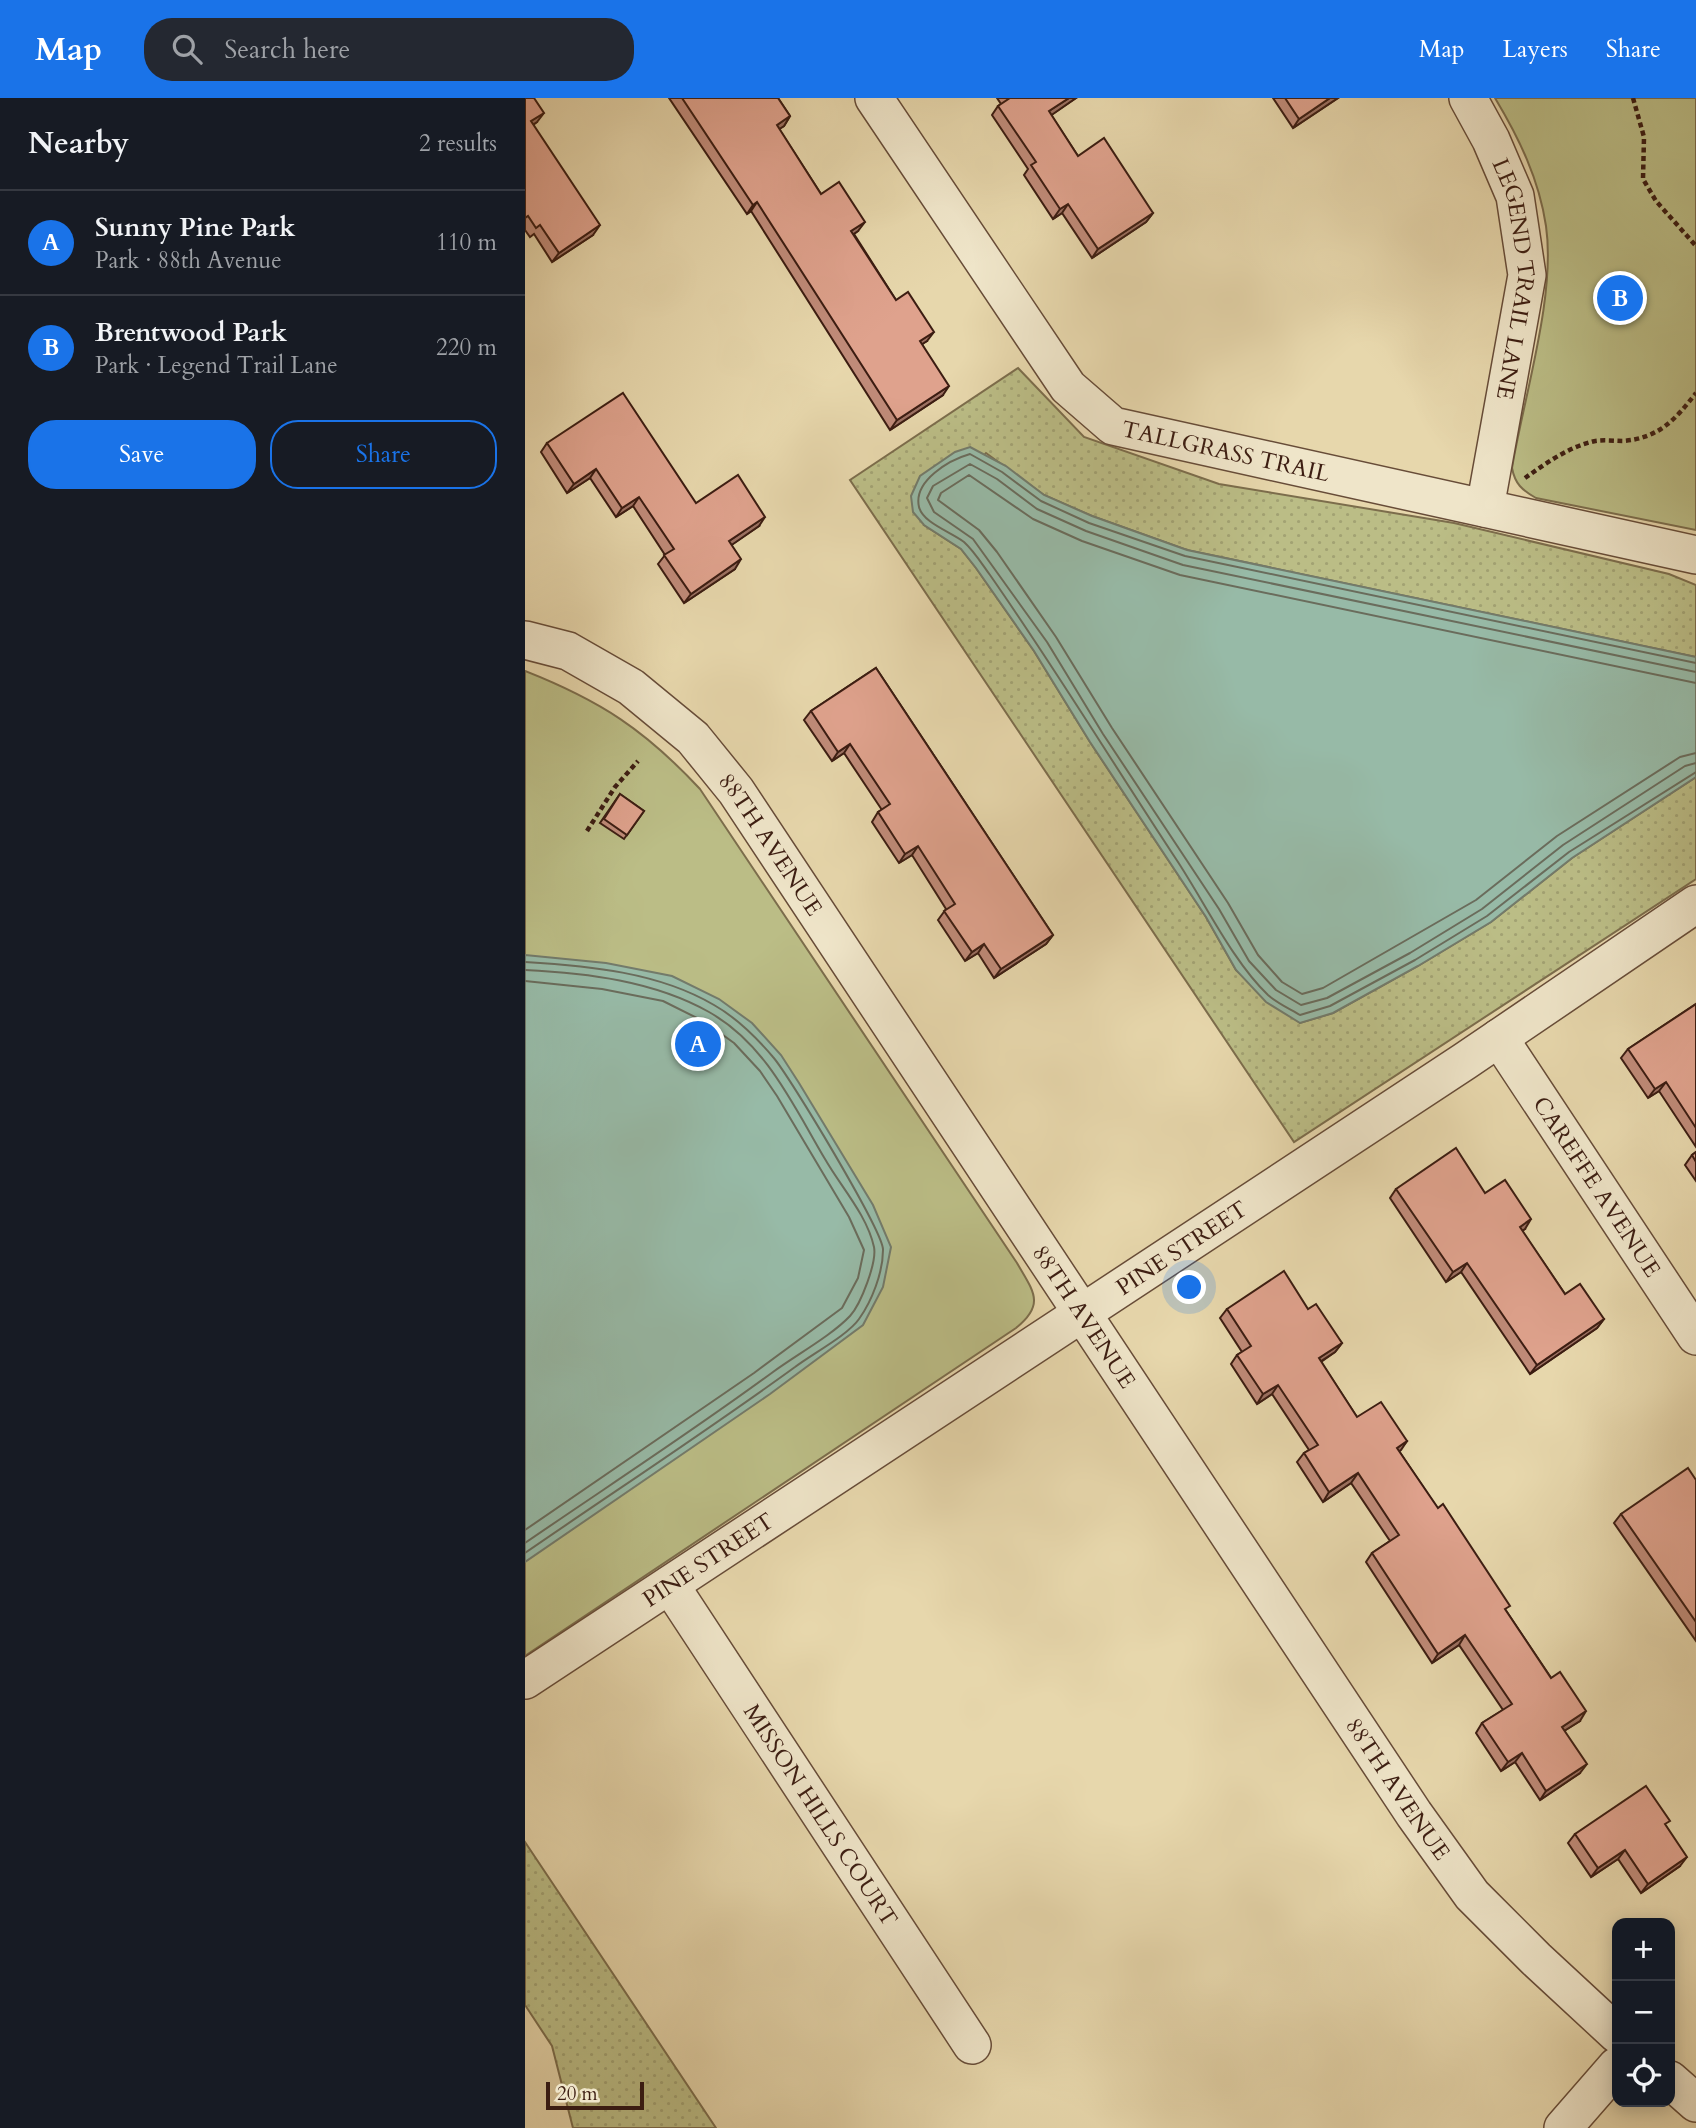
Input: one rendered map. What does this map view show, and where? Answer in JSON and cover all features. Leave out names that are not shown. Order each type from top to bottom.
[{"type":"street","name":"TALLGRASS TRAIL","points":[[874,98],[1068,387],[1114,426],[1696,555]]},
{"type":"street","name":"LEGEND TRAIL LANE","points":[[1468,98],[1491,140],[1515,196],[1527,275],[1485,509]]},
{"type":"street","name":"88TH AVENUE","points":[[525,640],[568,651],[631,687],[693,738],[736,791],[1414,1814],[1472,1895],[1612,2029]]},
{"type":"street","name":"PINE STREET","points":[[525,1680],[1499,1038],[1696,904]]},
{"type":"street","name":"CAREFFE AVENUE","points":[[1499,1038],[1696,1336]]},
{"type":"street","name":"MISSON HILLS COURT","points":[[670,1585],[972,2045]]},
{"type":"street","points":[[1563,2128],[1612,2072]]},
{"type":"street","points":[[1675,2085],[1696,2104]]},
{"type":"path","points":[[1633,98],[1644,137],[1643,179],[1656,201],[1696,246]]},
{"type":"path","points":[[1485,509],[1526,477],[1575,447],[1594,441],[1641,439],[1657,433],[1671,424],[1696,393]]},
{"type":"path","points":[[587,831],[615,787],[638,761]]},
{"type":"green space","points":[[1495,98],[1696,98],[1696,530],[1536,498],[1523,489],[1515,478],[1512,468],[1543,314],[1548,254],[1543,209],[1533,175]]},
{"type":"green space","points":[[1018,368],[1084,437],[1219,484],[1454,523],[1669,574],[1696,585],[1696,657],[1187,550],[1092,516],[1044,495],[986,453],[924,525],[961,549],[976,568],[1034,651],[1090,742],[1206,917],[1236,970],[1300,1023],[1333,1013],[1491,922],[1572,858],[1696,777],[1696,879],[1294,1142],[850,480]]},
{"type":"green space","points":[[525,671],[577,694],[620,719],[660,750],[700,789],[1017,1263],[1032,1290],[1034,1304],[1031,1312],[1016,1328],[525,1656]]},
{"type":"green space","points":[[525,1842],[716,2128],[573,2128],[552,2046],[525,2005]]},
{"type":"water","points":[[970,447],[1006,466],[1044,495],[1092,516],[1187,550],[1696,657],[1696,777],[1572,858],[1491,922],[1333,1013],[1300,1023],[1266,1002],[1236,970],[1206,917],[1090,742],[1034,651],[976,568],[961,549],[924,525],[913,512],[911,496],[920,476],[955,452]]},
{"type":"water","points":[[525,955],[606,963],[672,976],[719,999],[752,1023],[781,1055],[799,1083],[873,1205],[891,1247],[883,1287],[863,1325],[770,1394],[525,1562]]},
{"type":"building","points":[[525,98],[534,98],[544,113],[531,121],[600,225],[559,253],[540,225],[536,228],[528,216],[525,218]]},
{"type":"building","points":[[682,98],[778,98],[790,116],[777,125],[821,194],[839,182],[865,222],[851,231],[896,300],[908,292],[934,332],[920,341],[949,386],[897,420],[757,202],[753,205]]},
{"type":"building","points":[[1010,98],[1069,98],[1049,111],[1078,156],[1104,138],[1153,213],[1098,249],[1068,204],[1060,209],[1031,165],[1036,162],[998,106]]},
{"type":"building","points":[[1285,98],[1330,98],[1299,119]]},
{"type":"building","points":[[623,393],[696,503],[738,475],[765,517],[729,541],[741,559],[691,594],[664,555],[674,549],[639,497],[622,508],[596,469],[574,484],[547,443]]},
{"type":"building","points":[[876,668],[1053,935],[1001,969],[984,944],[972,952],[944,911],[955,904],[918,846],[905,854],[878,812],[890,804],[850,744],[838,752],[811,711]]},
{"type":"building","points":[[620,794],[644,811],[627,835],[604,819]]},
{"type":"building","points":[[1696,1004],[1696,1128],[1666,1082],[1655,1089],[1628,1049]]},
{"type":"building","points":[[1456,1148],[1485,1193],[1505,1180],[1531,1219],[1520,1227],[1565,1294],[1580,1284],[1604,1319],[1537,1365],[1467,1263],[1453,1272],[1396,1189]]},
{"type":"building","points":[[1284,1271],[1308,1309],[1316,1304],[1342,1343],[1319,1358],[1357,1417],[1381,1402],[1407,1441],[1397,1448],[1438,1508],[1443,1504],[1510,1606],[1505,1609],[1551,1678],[1560,1672],[1586,1711],[1562,1727],[1587,1764],[1546,1791],[1522,1753],[1508,1762],[1482,1723],[1512,1704],[1465,1635],[1438,1654],[1372,1553],[1399,1535],[1358,1473],[1329,1492],[1304,1453],[1318,1445],[1278,1385],[1263,1394],[1237,1355],[1251,1346],[1227,1309]]},
{"type":"building","points":[[1688,1468],[1696,1480],[1696,1622],[1621,1514]]},
{"type":"building","points":[[1646,1786],[1670,1821],[1665,1824],[1687,1857],[1648,1884],[1625,1850],[1598,1868],[1575,1834]]},
{"type":"place","name":"Brentwood Park","points":[[1620,298]]},
{"type":"place","name":"Sunny Pine Park","points":[[698,1044]]}]
